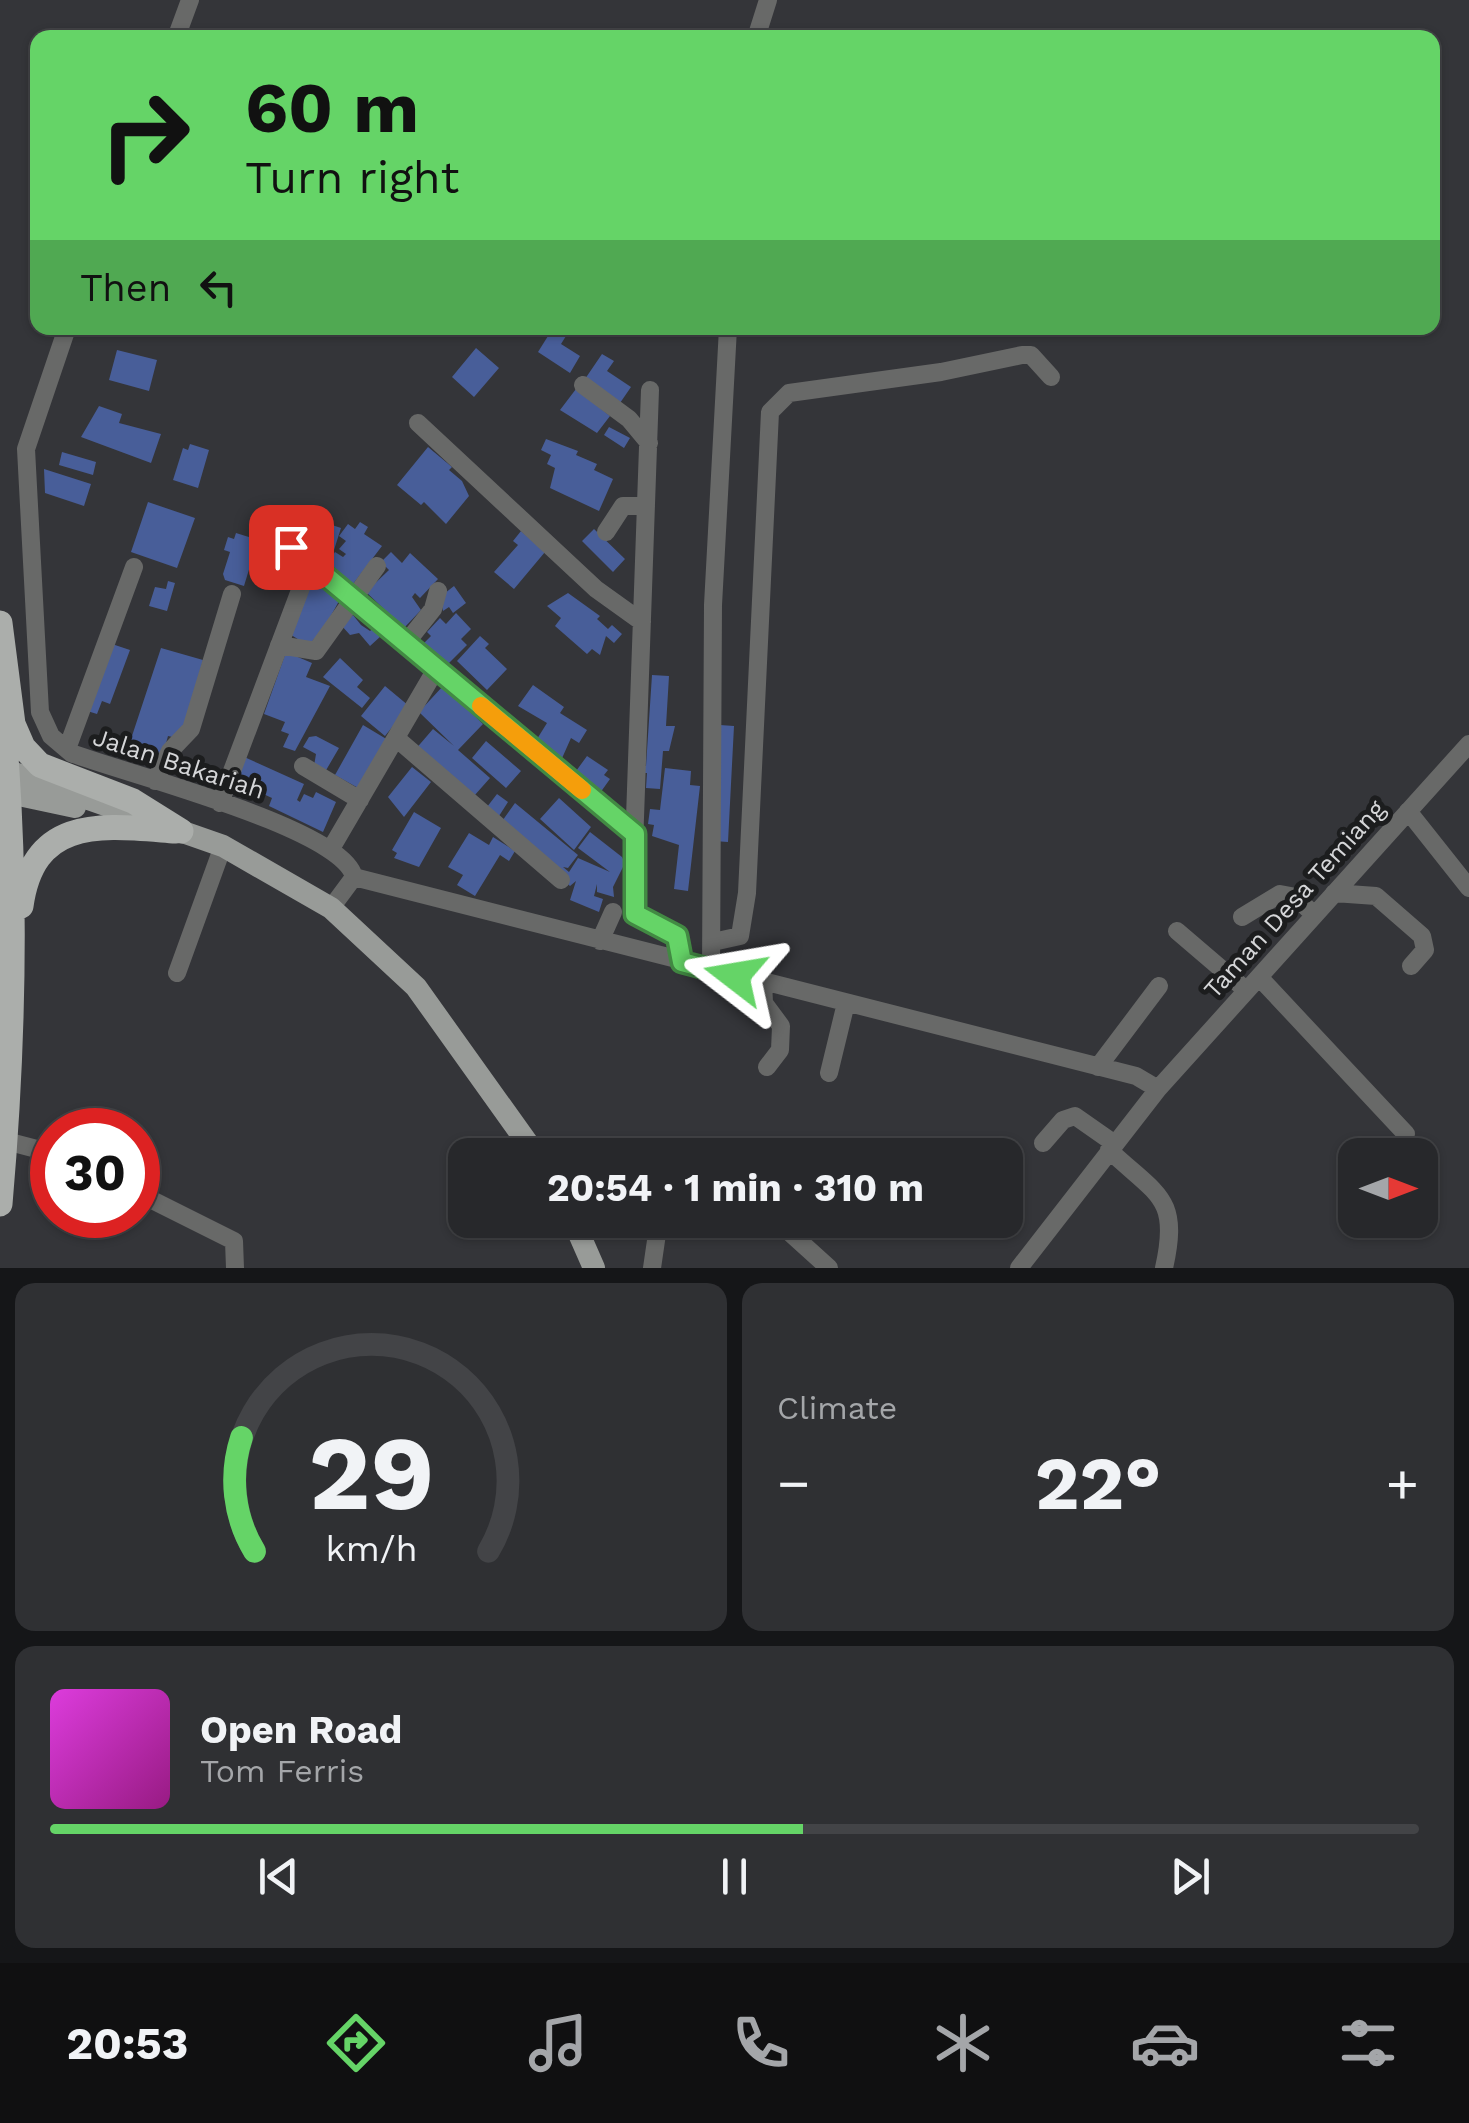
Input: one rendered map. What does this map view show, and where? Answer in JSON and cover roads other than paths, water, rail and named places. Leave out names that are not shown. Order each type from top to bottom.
[{"type":"highway","points":[[0,623],[13,724],[23,747],[40,765],[133,801],[181,831]]},
{"type":"highway","points":[[0,689],[5,844],[15,975]]},
{"type":"highway","points":[[0,1204],[15,975],[26,877],[41,852],[79,830],[112,826],[181,831]]},
{"type":"main road","points":[[4,780],[223,846],[331,908],[416,987],[524,1138]]},
{"type":"main road","points":[[581,1238],[594,1268]]},
{"type":"street","points":[[179,30],[190,0]]},
{"type":"street","points":[[759,30],[768,0]]},
{"type":"street","name":"Jalan Bakariah","points":[[65,335],[26,450],[40,712],[51,736],[67,749],[220,802],[332,848],[349,860],[354,876]]},
{"type":"street","points":[[711,970],[713,605],[728,335]]},
{"type":"street","points":[[713,942],[740,936],[747,893],[770,412],[789,393],[941,372],[1022,355],[1031,355],[1051,377]]},
{"type":"street","points":[[583,386],[628,419],[648,443]]},
{"type":"street","points":[[650,390],[635,914],[677,936],[682,962]]},
{"type":"street","points":[[418,423],[596,589],[642,622]]},
{"type":"street","points":[[606,532],[623,506],[646,506]]},
{"type":"street","points":[[270,533],[311,561],[635,834]]},
{"type":"street","points":[[220,802],[311,561]]},
{"type":"street","points":[[280,645],[316,651],[377,566]]},
{"type":"street","points":[[67,749],[134,567]]},
{"type":"street","points":[[406,643],[433,609],[438,591]]},
{"type":"street","points":[[155,781],[170,752],[190,729],[232,594]]},
{"type":"street","points":[[332,848],[436,669]]},
{"type":"street","points":[[396,738],[561,880]]},
{"type":"street","name":"Taman Desa Temiang","points":[[1019,1268],[1158,1089],[1408,810],[1465,757]]},
{"type":"street","points":[[304,766],[360,800]]},
{"type":"street","points":[[1408,810],[1469,888]]},
{"type":"street","points":[[177,974],[223,846]]},
{"type":"street","points":[[331,908],[354,876],[1136,1076],[1158,1089]]},
{"type":"street","points":[[1334,893],[1382,899],[1422,936],[1425,950],[1412,966]]},
{"type":"street","points":[[1242,917],[1280,894],[1296,897],[1314,915]]},
{"type":"street","points":[[600,942],[613,912]]},
{"type":"street","points":[[1177,931],[1253,984],[1406,1134]]},
{"type":"street","points":[[763,982],[764,1003],[782,1026],[780,1050],[767,1067]]},
{"type":"street","points":[[1098,1067],[1159,986]]},
{"type":"street","points":[[830,1073],[846,1003]]},
{"type":"street","points":[[1043,1143],[1063,1120],[1075,1116],[1112,1147],[1167,1206],[1172,1224],[1164,1268]]},
{"type":"street","points":[[6,1141],[30,1147]]},
{"type":"street","points":[[160,1204],[234,1241],[238,1257],[235,1268]]},
{"type":"street","points":[[652,1268],[656,1238]]},
{"type":"street","points":[[794,1238],[820,1265]]}]
